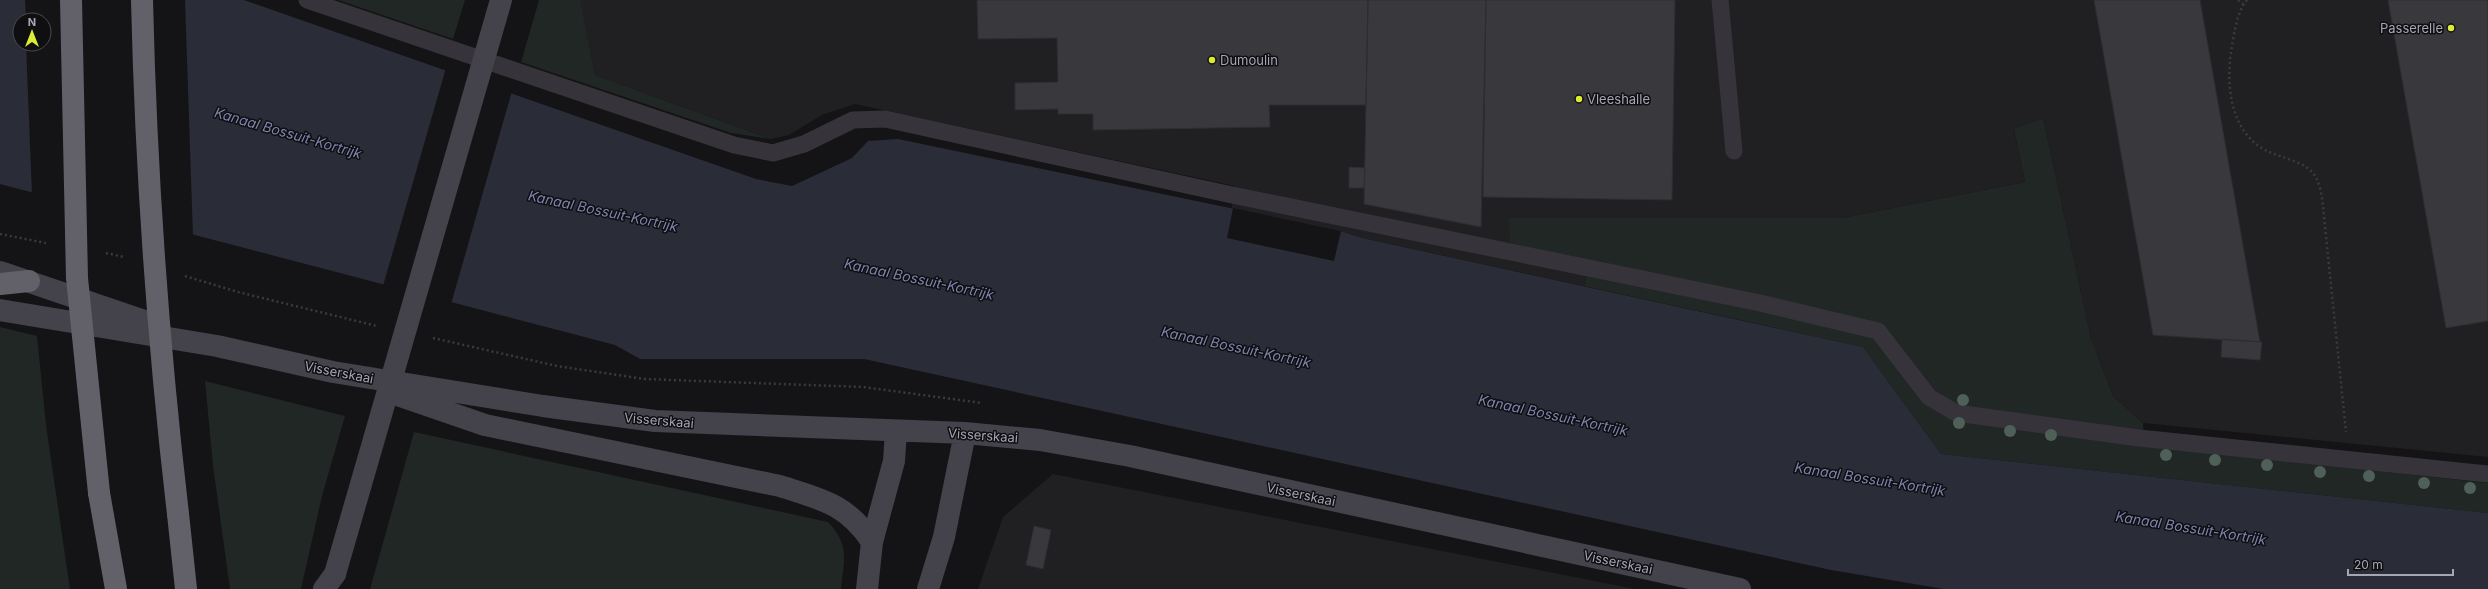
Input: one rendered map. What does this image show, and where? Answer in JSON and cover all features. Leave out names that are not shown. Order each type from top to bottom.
[{"type":"highway","points":[[71,0],[77,278],[99,493],[116,589]]},
{"type":"highway","points":[[142,0],[145,120],[154,277],[163,386],[186,589]]},
{"type":"highway","points":[[0,284],[29,281]]},
{"type":"street","points":[[333,584],[501,0]]},
{"type":"street","name":"Visserskaai","points":[[0,272],[217,346]]},
{"type":"street","name":"Visserskaai","points":[[0,310],[217,346],[333,372],[543,406],[655,421],[965,433],[1026,438],[1130,456],[1740,589]]},
{"type":"street","points":[[333,372],[485,425],[780,486],[815,497],[847,512],[861,525],[872,542]]},
{"type":"street","points":[[867,589],[872,542],[894,461],[896,431]]},
{"type":"street","points":[[928,589],[944,537],[965,433]]},
{"type":"lane","points":[[307,0],[734,144],[774,153],[804,144],[853,120],[885,119],[1232,195],[1760,303],[1878,331],[1929,397],[1956,413],[2139,438],[2488,474]]},
{"type":"lane","points":[[1720,0],[1734,151]]},
{"type":"path","points":[[2238,0],[2243,4]]},
{"type":"path","points":[[2247,0],[2243,4],[2234,32],[2230,64],[2231,96],[2236,118],[2246,136],[2264,149],[2301,164],[2311,171],[2318,181],[2322,197],[2348,459]]},
{"type":"path","points":[[0,234],[50,243]]},
{"type":"path","points":[[104,253],[127,258]]},
{"type":"path","points":[[179,274],[238,292],[379,326]]},
{"type":"path","points":[[431,338],[557,366],[610,375]]},
{"type":"shaded area","points":[[338,0],[465,0],[453,39]]},
{"type":"shaded area","points":[[539,0],[580,0],[595,75],[771,139],[731,133],[521,62]]},
{"type":"shaded area","points":[[579,0],[2488,0],[2488,457],[2143,423],[2113,396],[2091,338],[2043,118],[2014,130],[2025,182],[1842,218],[1509,218],[1590,261],[1584,286],[1362,238],[1342,231],[1227,238],[1235,186],[855,104],[822,115],[789,135],[771,139],[595,75]]},
{"type":"shaded area","points":[[2043,118],[2091,338],[2113,396],[2143,423],[2145,446],[2488,483],[2488,513],[1941,454],[1863,347],[1584,286],[1590,261],[1510,243],[1509,218],[1842,218],[2025,182],[2014,129]]},
{"type":"shaded area","points":[[0,327],[37,336],[46,425],[70,589],[0,589]]},
{"type":"shaded area","points":[[205,381],[345,416],[322,496],[301,589],[230,589],[213,466]]},
{"type":"shaded area","points":[[414,432],[828,522],[840,538],[843,546],[844,561],[841,589],[370,589]]},
{"type":"shaded area","points":[[1053,474],[1635,589],[978,589],[1003,517]]},
{"type":"water","name":"Kanaal Bossuit-Kortrijk","points":[[0,0],[244,0],[756,179],[792,186],[852,158],[868,141],[898,139],[1341,231],[1362,238],[1863,347],[1941,454],[2488,513],[2488,589],[1944,589],[1831,570],[864,359],[640,359],[615,345],[0,184]]},
{"type":"pier","points":[[25,0],[185,0],[193,237],[32,195],[26,52],[52,52],[52,12],[26,12]]},
{"type":"pier","points":[[446,68],[512,91],[451,304],[383,286]]},
{"type":"pier","points":[[1233,208],[1341,231],[1334,261],[1227,238]]},
{"type":"building","name":"Dumoulin","points":[[977,0],[1368,0],[1366,105],[1269,105],[1270,127],[1093,130],[1093,114],[1058,114],[1058,109],[1015,110],[1015,83],[1058,82],[1057,38],[978,39]]},
{"type":"building","points":[[1368,0],[1486,0],[1481,227],[1364,204]]},
{"type":"building","name":"Vleeshalle","points":[[1486,0],[1675,0],[1672,200],[1483,197]]},
{"type":"building","points":[[2094,0],[2200,0],[2260,342],[2153,335]]},
{"type":"building","points":[[2388,0],[2488,0],[2488,321],[2446,328]]},
{"type":"building","points":[[1349,167],[1365,168],[1364,188],[1349,188]]},
{"type":"building","points":[[2222,339],[2262,342],[2260,360],[2221,357]]},
{"type":"building","points":[[1034,526],[1051,530],[1043,569],[1026,565]]},
{"type":"place","name":"Passerelle","points":[[2451,28]]},
{"type":"place","name":"Dumoulin","points":[[1212,60]]},
{"type":"place","name":"Vleeshalle","points":[[1579,99]]}]
